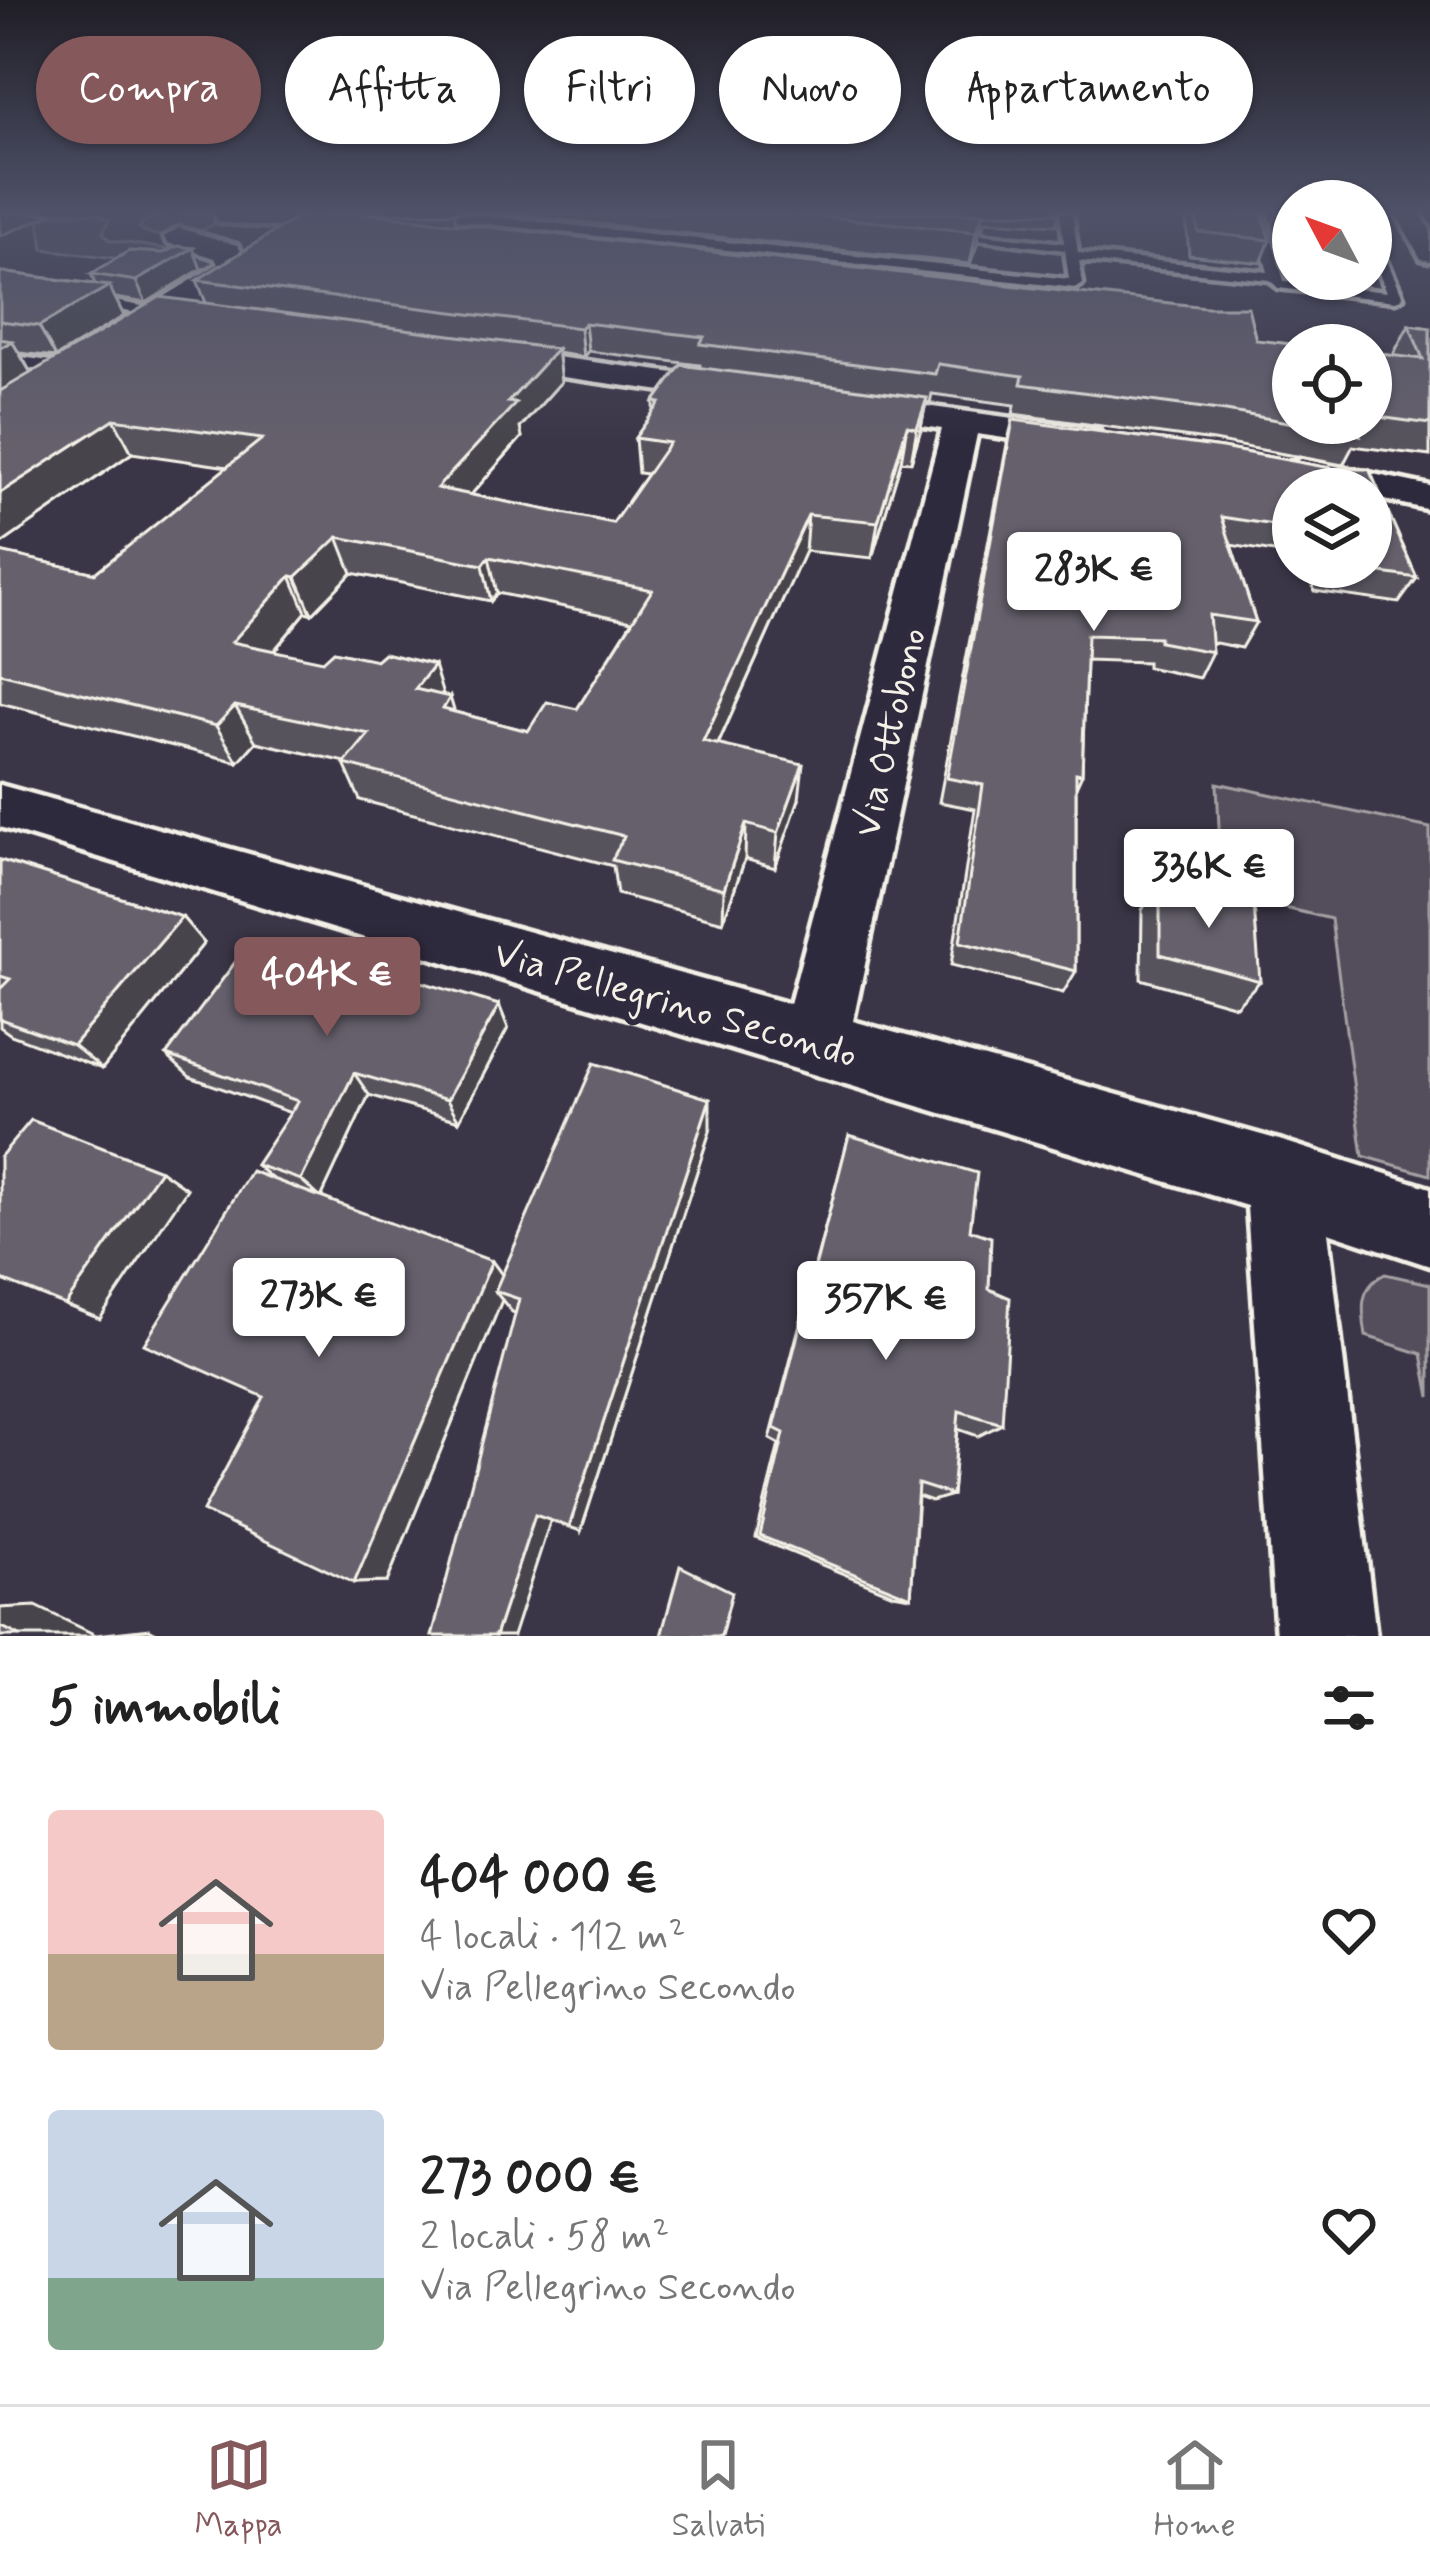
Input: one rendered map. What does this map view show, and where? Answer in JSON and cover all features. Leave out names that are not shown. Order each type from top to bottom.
[{"type":"street","points":[[0,414],[201,289]]},
{"type":"street","points":[[919,289],[1092,309]]},
{"type":"street","points":[[163,314],[208,320]]},
{"type":"street","points":[[459,354],[1121,444]]},
{"type":"street","name":"Via Ottobono","points":[[814,1042],[962,422]]},
{"type":"street","points":[[1257,463],[1430,498]]},
{"type":"street","name":"Via Pellegrino Secondo","points":[[0,806],[1283,1179],[1430,1226]]},
{"type":"street","points":[[1283,1179],[1326,1636]]},
{"type":"lane","points":[[62,297],[163,314]]},
{"type":"lane","points":[[0,359],[71,369]]},
{"type":"shaded area","points":[[1217,783],[1430,828],[1430,1175],[1363,1156],[1331,919],[1222,893]]},
{"type":"shaded area","points":[[1385,1274],[1430,1284],[1430,1397],[1422,1354],[1366,1336],[1366,1293]]},
{"type":"building","points":[[0,289],[103,289],[39,326],[0,321]]},
{"type":"building","points":[[272,289],[1047,289],[1206,307],[1248,307],[1256,340],[1272,342],[1272,419],[1021,384],[1023,376],[938,364],[935,374],[700,344],[704,337],[585,323],[580,328]]},
{"type":"building","points":[[160,297],[557,349],[508,402],[516,403],[437,488],[613,523],[669,443],[635,438],[681,365],[927,398],[917,428],[907,426],[878,522],[808,515],[703,741],[803,764],[778,833],[746,824],[724,889],[612,860],[624,836],[344,764],[369,734],[235,706],[216,726],[0,673],[0,552],[95,573],[262,439],[114,419],[0,493],[0,391]],"holes":[[[338,537],[483,565],[489,557],[652,590],[577,709],[547,702],[528,731],[443,709],[450,697],[415,689],[434,665],[384,653],[376,660],[334,651],[323,661],[232,642],[291,576],[296,577]]]},
{"type":"building","points":[[1409,325],[1430,328],[1430,424],[1392,419],[1392,355],[1423,359]]},
{"type":"building","points":[[1013,420],[1331,468],[1272,468],[1272,525],[1222,517],[1256,622],[1209,615],[1212,652],[1159,642],[1159,637],[1087,635],[1082,774],[1076,773],[1076,971],[960,942],[983,785],[947,778]]},
{"type":"building","points":[[1392,521],[1417,578],[1392,575]]},
{"type":"building","points":[[0,860],[182,917],[73,1045],[0,1019],[0,989],[10,979],[0,976]]},
{"type":"building","points":[[1160,883],[1254,906],[1260,981],[1160,954]]},
{"type":"building","points":[[251,941],[403,987],[408,978],[499,1005],[447,1100],[354,1073],[301,1180],[256,1165],[298,1101],[166,1055]]},
{"type":"building","points":[[594,1063],[710,1099],[569,1527],[535,1515],[495,1636],[432,1636],[519,1299],[495,1291]]},
{"type":"building","points":[[31,1120],[160,1170],[65,1305],[0,1279],[0,1157]]},
{"type":"building","points":[[849,1135],[977,1173],[970,1230],[991,1237],[989,1289],[1010,1298],[1002,1424],[959,1411],[952,1495],[918,1484],[911,1597],[760,1536],[784,1433],[774,1428]]},
{"type":"building","points":[[251,1171],[492,1261],[354,1583],[203,1511],[264,1397],[144,1344]]},
{"type":"building","points":[[680,1566],[732,1592],[721,1636],[661,1636]]},
{"type":"building","points":[[0,1626],[20,1636],[0,1636]]}]
